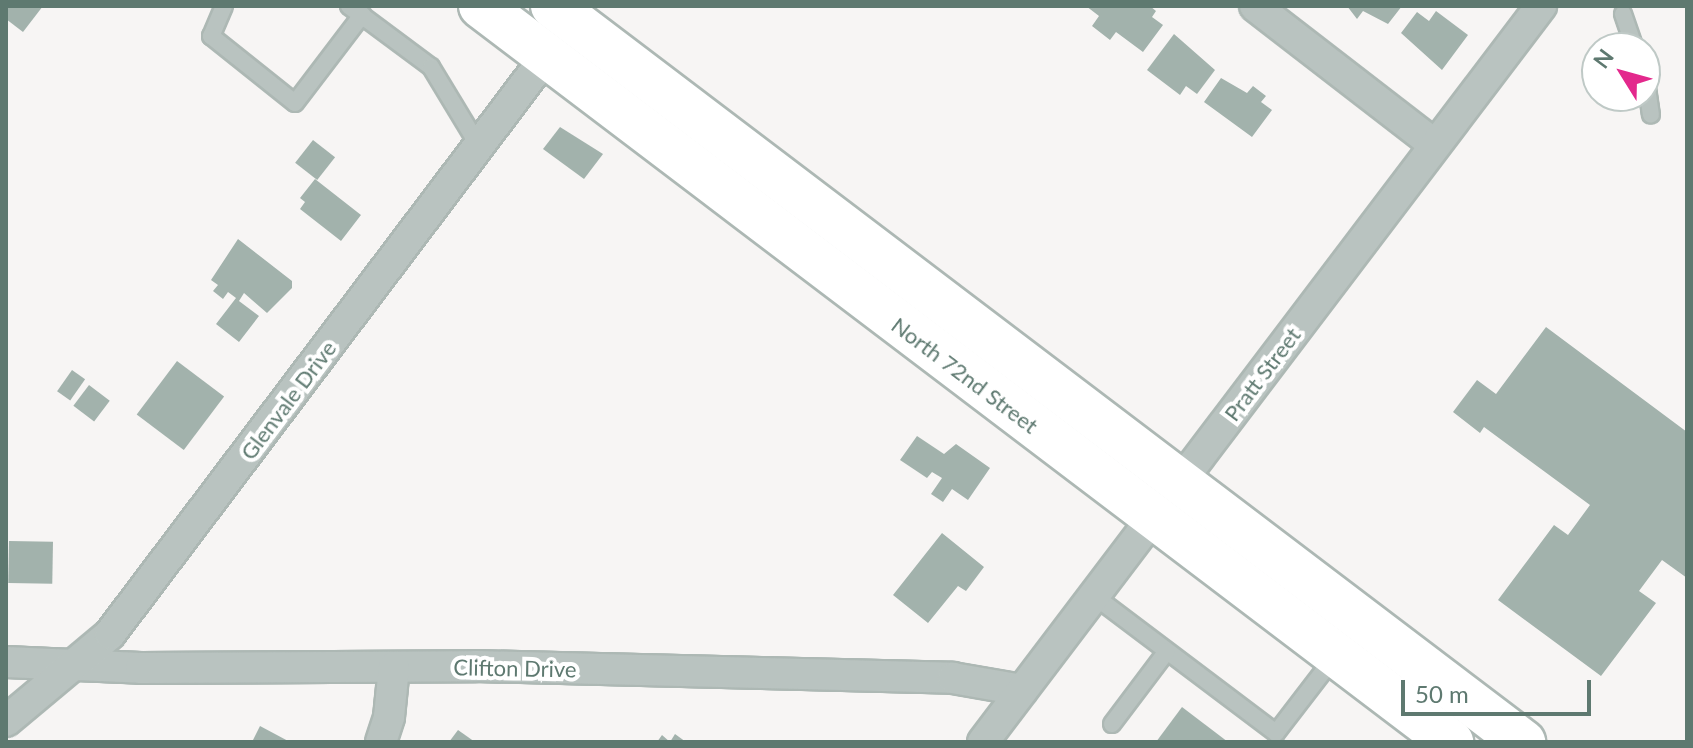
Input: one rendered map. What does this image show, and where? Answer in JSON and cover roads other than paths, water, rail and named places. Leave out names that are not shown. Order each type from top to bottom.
[{"type":"main road","name":"North 72nd Street","points":[[481,6],[1167,500],[1523,742]]},
{"type":"main road","name":"North 72nd Street","points":[[570,11],[1167,500],[1336,655],[1451,742]]},
{"type":"street","points":[[1255,6],[1435,145]]},
{"type":"street","name":"Pratt Street","points":[[983,742],[1541,6]]},
{"type":"street","name":"Glenvale Drive","points":[[6,721],[110,634],[480,148],[547,56],[570,11]]},
{"type":"street","name":"Clifton Drive","points":[[6,662],[953,678],[1022,690]]},
{"type":"street","points":[[381,742],[394,667]]},
{"type":"lane","points":[[224,6],[211,36],[295,103],[355,11],[431,67],[480,148]]},
{"type":"lane","points":[[1623,14],[1629,32]]},
{"type":"lane","points":[[1093,595],[1276,733],[1336,655]]},
{"type":"lane","points":[[1112,724],[1167,651]]}]
